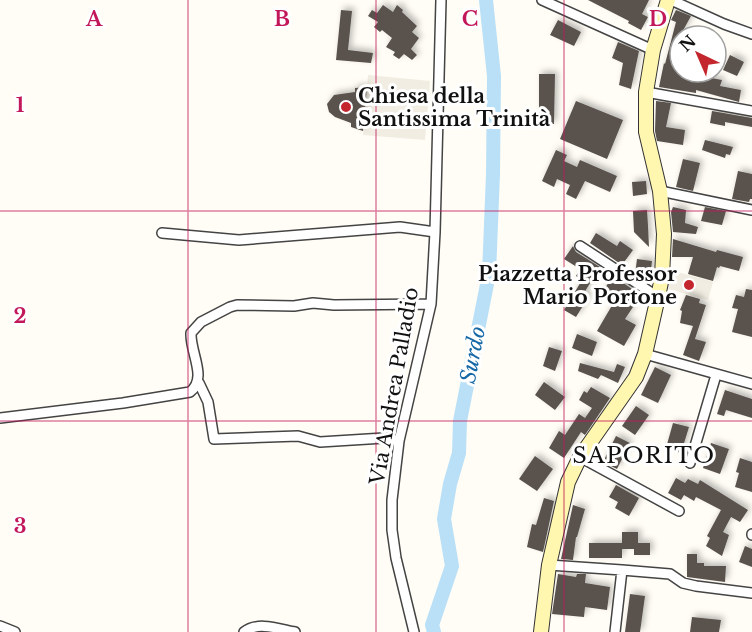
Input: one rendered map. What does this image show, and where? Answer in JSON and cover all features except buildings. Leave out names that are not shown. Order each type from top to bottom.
[{"type":"main road","points":[[541,632],[549,565],[568,482],[580,457],[636,377],[645,354],[658,297],[664,234],[660,191],[646,132],[646,92],[652,50],[670,0]]},
{"type":"street","name":"Via Andrea Palladio","points":[[414,632],[396,558],[392,530],[392,500],[399,441],[431,304],[441,0]]},
{"type":"street","points":[[542,0],[652,50]]},
{"type":"street","points":[[670,0],[752,34]]},
{"type":"street","points":[[646,92],[752,111]]},
{"type":"street","points":[[660,191],[752,210]]},
{"type":"street","points":[[162,233],[238,240],[400,227],[435,232]]},
{"type":"street","points":[[580,246],[658,297]]},
{"type":"street","points":[[399,441],[384,438],[320,442],[298,436],[214,439],[208,402],[199,383],[191,333],[201,322],[230,307],[251,304],[294,306],[313,303],[334,305],[431,304]]},
{"type":"street","points":[[645,354],[752,384]]},
{"type":"street","points":[[690,463],[716,375]]},
{"type":"street","points":[[0,418],[173,395],[190,392],[199,383]]},
{"type":"street","points":[[580,457],[679,511]]},
{"type":"street","points":[[549,565],[670,574],[683,583],[752,593]]},
{"type":"street","points":[[615,632],[622,570]]},
{"type":"street","points":[[0,626],[15,632]]},
{"type":"street","points":[[244,632],[249,628],[259,626],[295,632]]},
{"type":"shaded area","points":[[368,75],[430,81],[425,140],[363,135]]},
{"type":"shaded area","name":"Piazzetta Professor Mario Portone","points":[[667,269],[713,282],[708,300],[665,288]]},
{"type":"waterway","name":"Surdo","points":[[434,632],[432,625],[452,566],[444,519],[450,484],[459,453],[460,421],[489,274],[494,76],[486,0]]},
{"type":"place","name":"Chiesa della Santissima Trinità","points":[[346,107]]},
{"type":"place","name":"Piazzetta Professor Mario Portone","points":[[689,285]]},
{"type":"district","name":"SAPORITO","points":[[644,455]]}]
